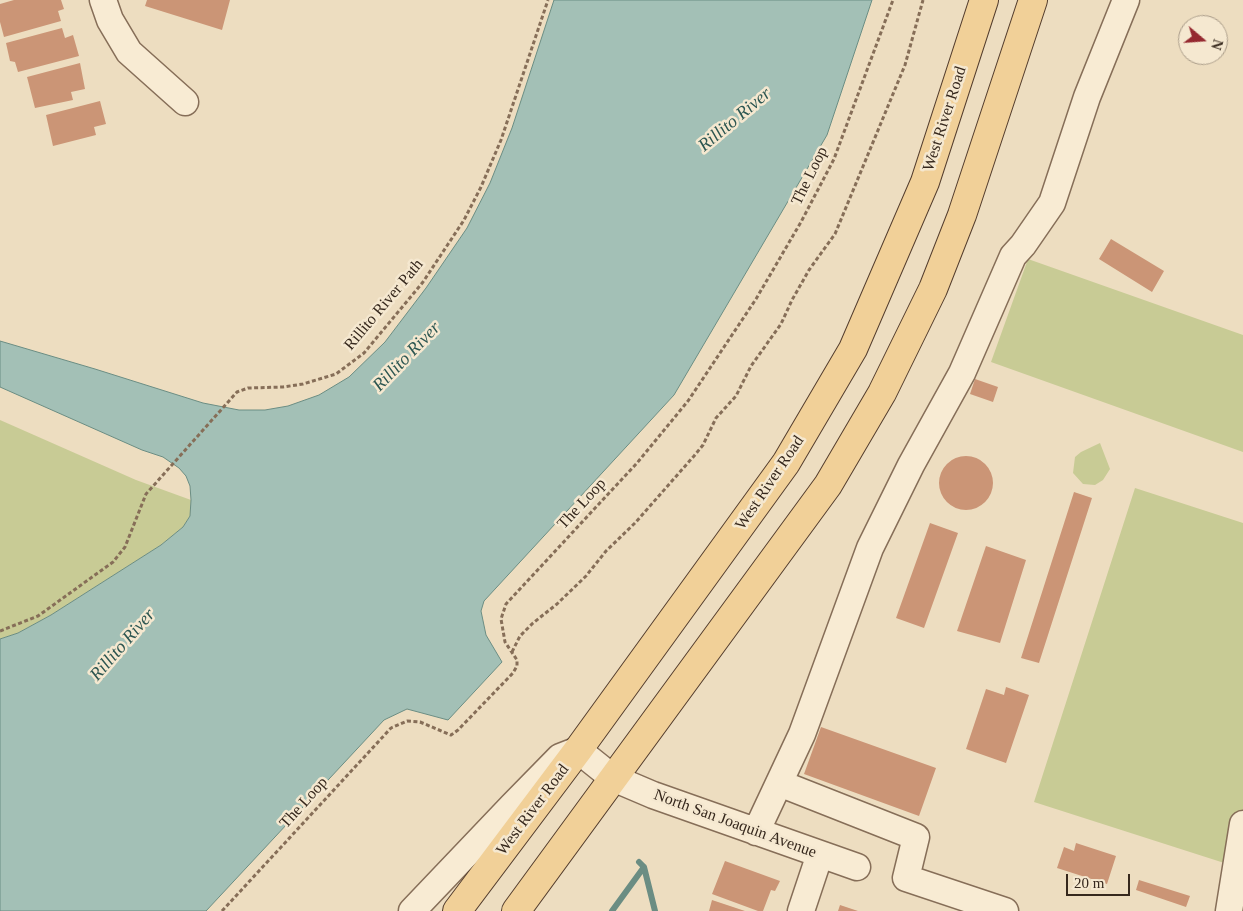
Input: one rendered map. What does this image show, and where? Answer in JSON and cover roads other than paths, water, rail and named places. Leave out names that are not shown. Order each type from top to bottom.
[{"type":"main road","name":"West River Road","points":[[458,911],[578,750],[786,463],[852,349],[925,182],[984,0]]},
{"type":"main road","points":[[516,911],[828,485],[882,393],[933,289],[962,215],[1033,0]]},
{"type":"street","points":[[103,0],[110,20],[129,52],[185,102]]},
{"type":"street","points":[[756,832],[802,734],[870,548],[911,465],[962,373],[1013,256],[1023,245],[1052,203],[1087,97],[1126,0]]},
{"type":"street","points":[[412,911],[560,757],[578,750]]},
{"type":"street","name":"North San Joaquin Avenue","points":[[578,750],[613,778],[653,795],[857,867]]},
{"type":"street","points":[[779,783],[916,837],[906,878],[1005,911]]},
{"type":"street","points":[[1229,911],[1243,824]]},
{"type":"street","points":[[802,911],[820,854]]},
{"type":"water","name":"Rillito River","points":[[554,0],[872,0],[827,135],[674,395],[484,601],[481,611],[486,635],[502,662],[448,720],[407,709],[384,720],[206,911],[0,911],[0,639],[18,633],[51,615],[161,545],[183,527],[190,516],[191,500],[190,486],[186,476],[179,468],[163,457],[142,450],[0,387],[0,341],[203,403],[239,410],[265,410],[288,406],[319,395],[349,377],[385,342],[426,288],[467,228],[490,183],[512,128]]},
{"type":"waterway","points":[[612,911],[644,867],[639,862]]},
{"type":"waterway","points":[[644,867],[655,911]]}]
